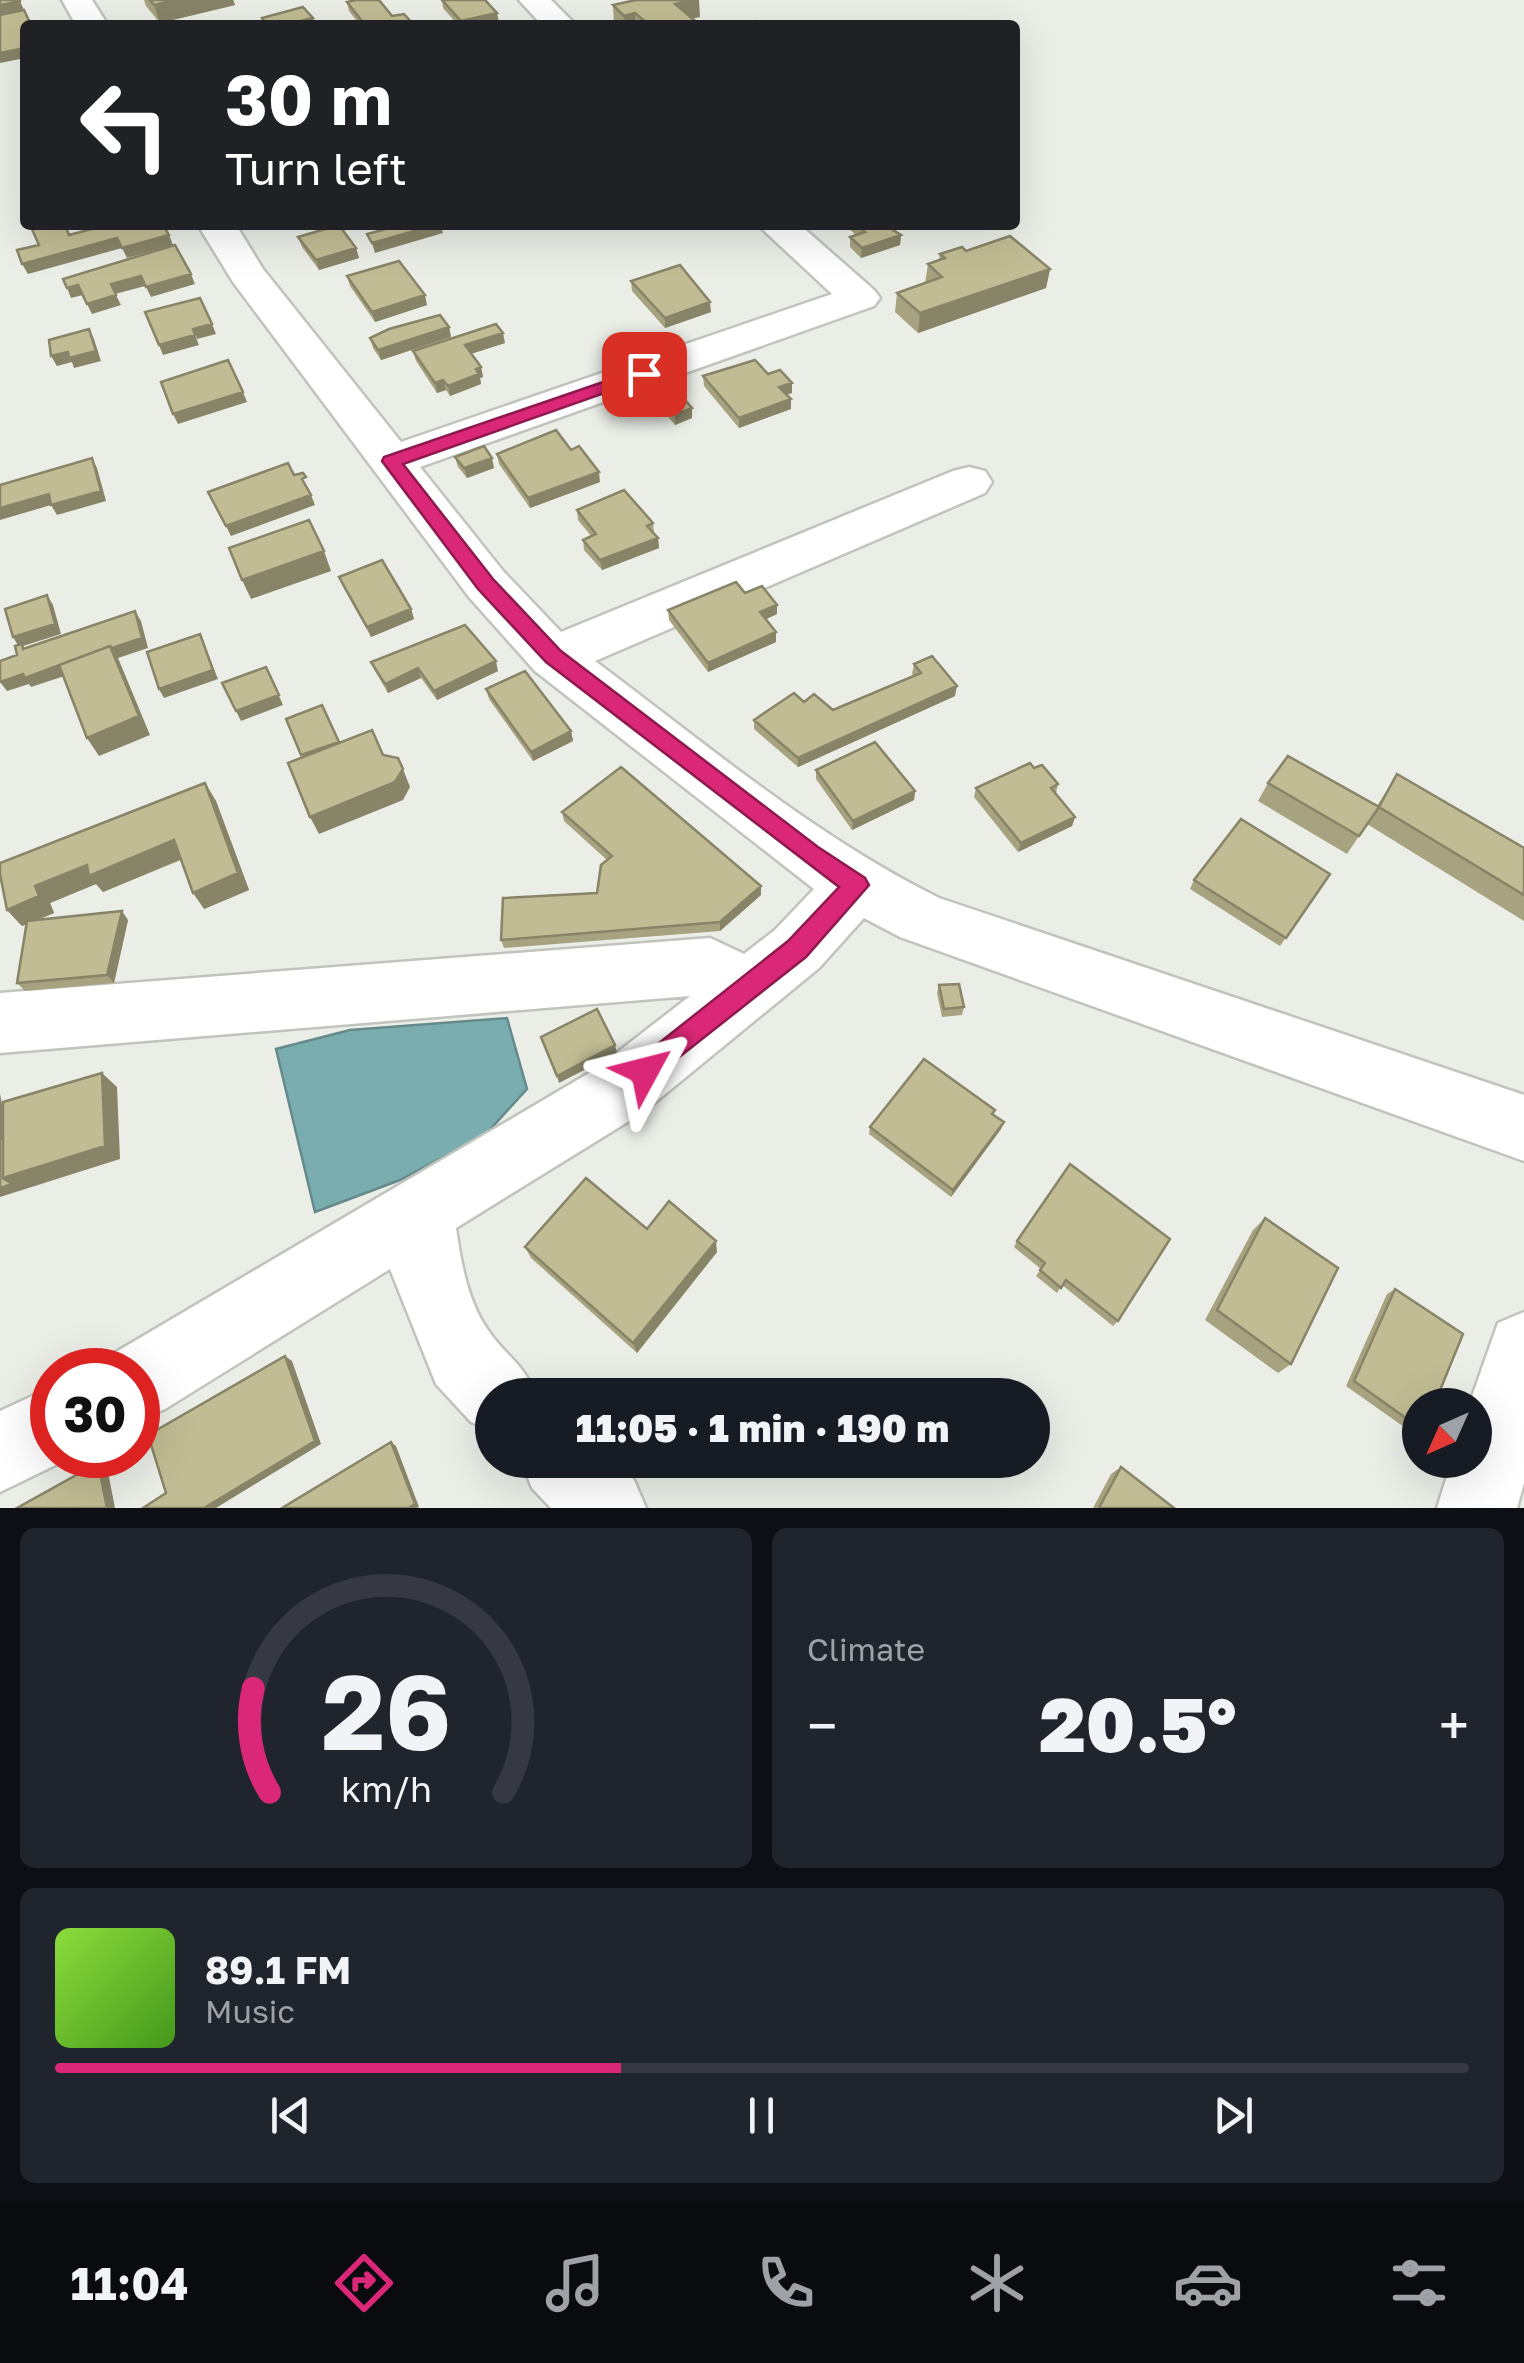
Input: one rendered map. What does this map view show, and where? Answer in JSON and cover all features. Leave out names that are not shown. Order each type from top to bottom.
[{"type":"street","points":[[534,0],[555,20]]},
{"type":"street","points":[[219,230],[247,274],[486,584],[553,657],[810,854],[856,885],[921,918],[1524,1128]]},
{"type":"street","points":[[391,461],[860,298],[783,230]]},
{"type":"street","points":[[553,657],[969,482]]},
{"type":"street","points":[[160,1369],[619,1091],[797,949],[856,885]]},
{"type":"street","points":[[0,1023],[710,966],[748,989]]},
{"type":"street","points":[[420,1212],[428,1276],[462,1358],[481,1378]]},
{"type":"street","points":[[1477,1508],[1524,1350]]},
{"type":"street","points":[[0,1453],[30,1437]]},
{"type":"street","points":[[577,1478],[606,1508]]},
{"type":"water","points":[[507,1018],[527,1089],[486,1134],[400,1180],[315,1212],[276,1049],[350,1030]]},
{"type":"building","points":[[379,0],[392,16],[404,14],[409,20],[361,20],[347,2]]},
{"type":"building","points":[[442,0],[485,0],[497,13],[466,20],[460,20]]},
{"type":"building","points":[[636,0],[693,0],[675,4],[694,20],[643,20],[635,13],[624,16],[613,5]]},
{"type":"building","points":[[303,7],[313,18],[263,20]]},
{"type":"building","points":[[24,10],[29,20],[20,20],[20,49],[0,53],[0,15]]},
{"type":"building","points":[[32,230],[67,230],[69,235],[88,230],[166,230],[169,235],[122,248],[117,238],[22,264],[17,250],[39,245]]},
{"type":"building","points":[[322,230],[343,230],[356,248],[316,260],[298,237]]},
{"type":"building","points":[[382,230],[418,230],[372,243],[367,234]]},
{"type":"building","points":[[862,230],[893,230],[901,235],[862,248],[850,237],[865,232]]},
{"type":"building","points":[[1010,236],[1050,269],[920,313],[897,293],[942,277],[928,264],[945,258],[940,254],[962,247],[966,251]]},
{"type":"building","points":[[175,245],[191,274],[146,287],[141,276],[111,284],[116,295],[87,304],[78,285],[67,288],[63,279]]},
{"type":"building","points":[[399,261],[425,295],[372,312],[347,276]]},
{"type":"building","points":[[680,265],[710,302],[665,318],[631,281]]},
{"type":"building","points":[[200,298],[212,324],[193,329],[195,335],[159,345],[145,312]]},
{"type":"building","points":[[440,315],[449,327],[378,350],[370,338],[389,329]]},
{"type":"building","points":[[496,324],[503,333],[465,345],[481,367],[476,369],[479,374],[448,386],[443,380],[435,383],[413,351]]},
{"type":"building","points":[[89,329],[96,351],[69,358],[68,352],[51,356],[49,340]]},
{"type":"building","points":[[228,360],[243,392],[173,414],[161,382]]},
{"type":"building","points":[[755,360],[768,374],[780,370],[792,383],[779,387],[791,399],[739,418],[703,376]]},
{"type":"building","points":[[661,373],[692,408],[675,415],[644,379]]},
{"type":"building","points":[[556,430],[571,450],[579,446],[599,472],[528,498],[497,454]]},
{"type":"building","points":[[484,446],[492,458],[464,468],[455,457]]},
{"type":"building","points":[[92,458],[101,491],[51,505],[49,494],[0,508],[0,485]]},
{"type":"building","points":[[288,463],[294,475],[303,473],[306,477],[302,479],[311,495],[226,526],[208,492]]},
{"type":"building","points":[[624,490],[653,523],[647,526],[658,538],[600,560],[583,540],[596,534],[577,510]]},
{"type":"building","points":[[309,520],[324,551],[242,580],[229,548]]},
{"type":"building","points":[[382,560],[411,609],[367,627],[339,577]]},
{"type":"building","points":[[736,582],[745,593],[762,586],[777,605],[760,612],[776,632],[708,663],[668,610]]},
{"type":"building","points":[[47,595],[55,624],[13,637],[5,609]]},
{"type":"building","points":[[135,611],[142,638],[25,678],[23,674],[0,682],[0,661],[17,655],[15,646],[22,644],[23,649]]},
{"type":"building","points":[[465,625],[496,661],[434,691],[418,668],[385,684],[371,662]]},
{"type":"building","points":[[200,634],[213,670],[159,689],[147,652]]},
{"type":"building","points":[[110,646],[139,716],[87,738],[59,665]]},
{"type":"building","points":[[932,656],[957,686],[798,758],[754,720],[794,693],[804,702],[814,694],[833,710],[921,673],[914,664]]},
{"type":"building","points":[[266,667],[279,695],[236,711],[222,683]]},
{"type":"building","points":[[525,671],[571,731],[531,752],[486,689]]},
{"type":"building","points":[[322,705],[339,742],[301,755],[286,719]]},
{"type":"building","points":[[372,730],[383,755],[398,758],[403,769],[395,782],[310,817],[288,763]]},
{"type":"building","points":[[875,742],[915,791],[853,821],[816,770]]},
{"type":"building","points":[[1288,756],[1379,807],[1359,836],[1268,783]]},
{"type":"building","points":[[1030,763],[1034,768],[1042,765],[1058,784],[1051,788],[1075,817],[1021,843],[976,788]]},
{"type":"building","points":[[621,767],[761,886],[720,922],[501,940],[503,898],[597,893],[601,865],[612,856],[562,812]]},
{"type":"building","points":[[1397,774],[1524,848],[1524,895],[1379,807]]},
{"type":"building","points":[[205,783],[238,873],[193,893],[174,840],[89,876],[87,865],[35,886],[39,896],[7,910],[0,863]]},
{"type":"building","points":[[1241,819],[1330,874],[1286,938],[1194,880]]},
{"type":"building","points":[[122,911],[107,975],[17,983],[27,921]]},
{"type":"building","points":[[959,984],[964,1007],[944,1009],[939,985]]},
{"type":"building","points":[[597,1009],[615,1045],[557,1076],[541,1037]]},
{"type":"building","points":[[924,1059],[995,1110],[992,1114],[1004,1122],[953,1190],[870,1127]]},
{"type":"building","points":[[102,1073],[105,1146],[3,1178],[3,1102]]},
{"type":"building","points":[[3,1137],[3,1178],[12,1184],[0,1188],[0,1139]]},
{"type":"building","points":[[1070,1164],[1170,1239],[1118,1321],[1066,1280],[1061,1288],[1040,1270],[1045,1263],[1017,1241]]},
{"type":"building","points":[[586,1178],[647,1229],[669,1201],[716,1241],[633,1343],[525,1247]]},
{"type":"building","points":[[1265,1218],[1338,1268],[1291,1364],[1217,1310]]},
{"type":"building","points":[[1395,1289],[1463,1334],[1441,1388],[1402,1388],[1402,1415],[1354,1381]]},
{"type":"building","points":[[285,1356],[315,1441],[204,1508],[143,1508],[166,1493],[160,1474],[160,1428]]},
{"type":"building","points":[[391,1442],[415,1504],[408,1508],[282,1508]]},
{"type":"building","points":[[1121,1467],[1174,1508],[1099,1508]]},
{"type":"building","points":[[71,1478],[101,1478],[107,1508],[17,1508]]},
{"type":"route","points":[[644,374],[391,461],[486,584],[553,657],[856,885],[797,949],[645,1071]]}]
